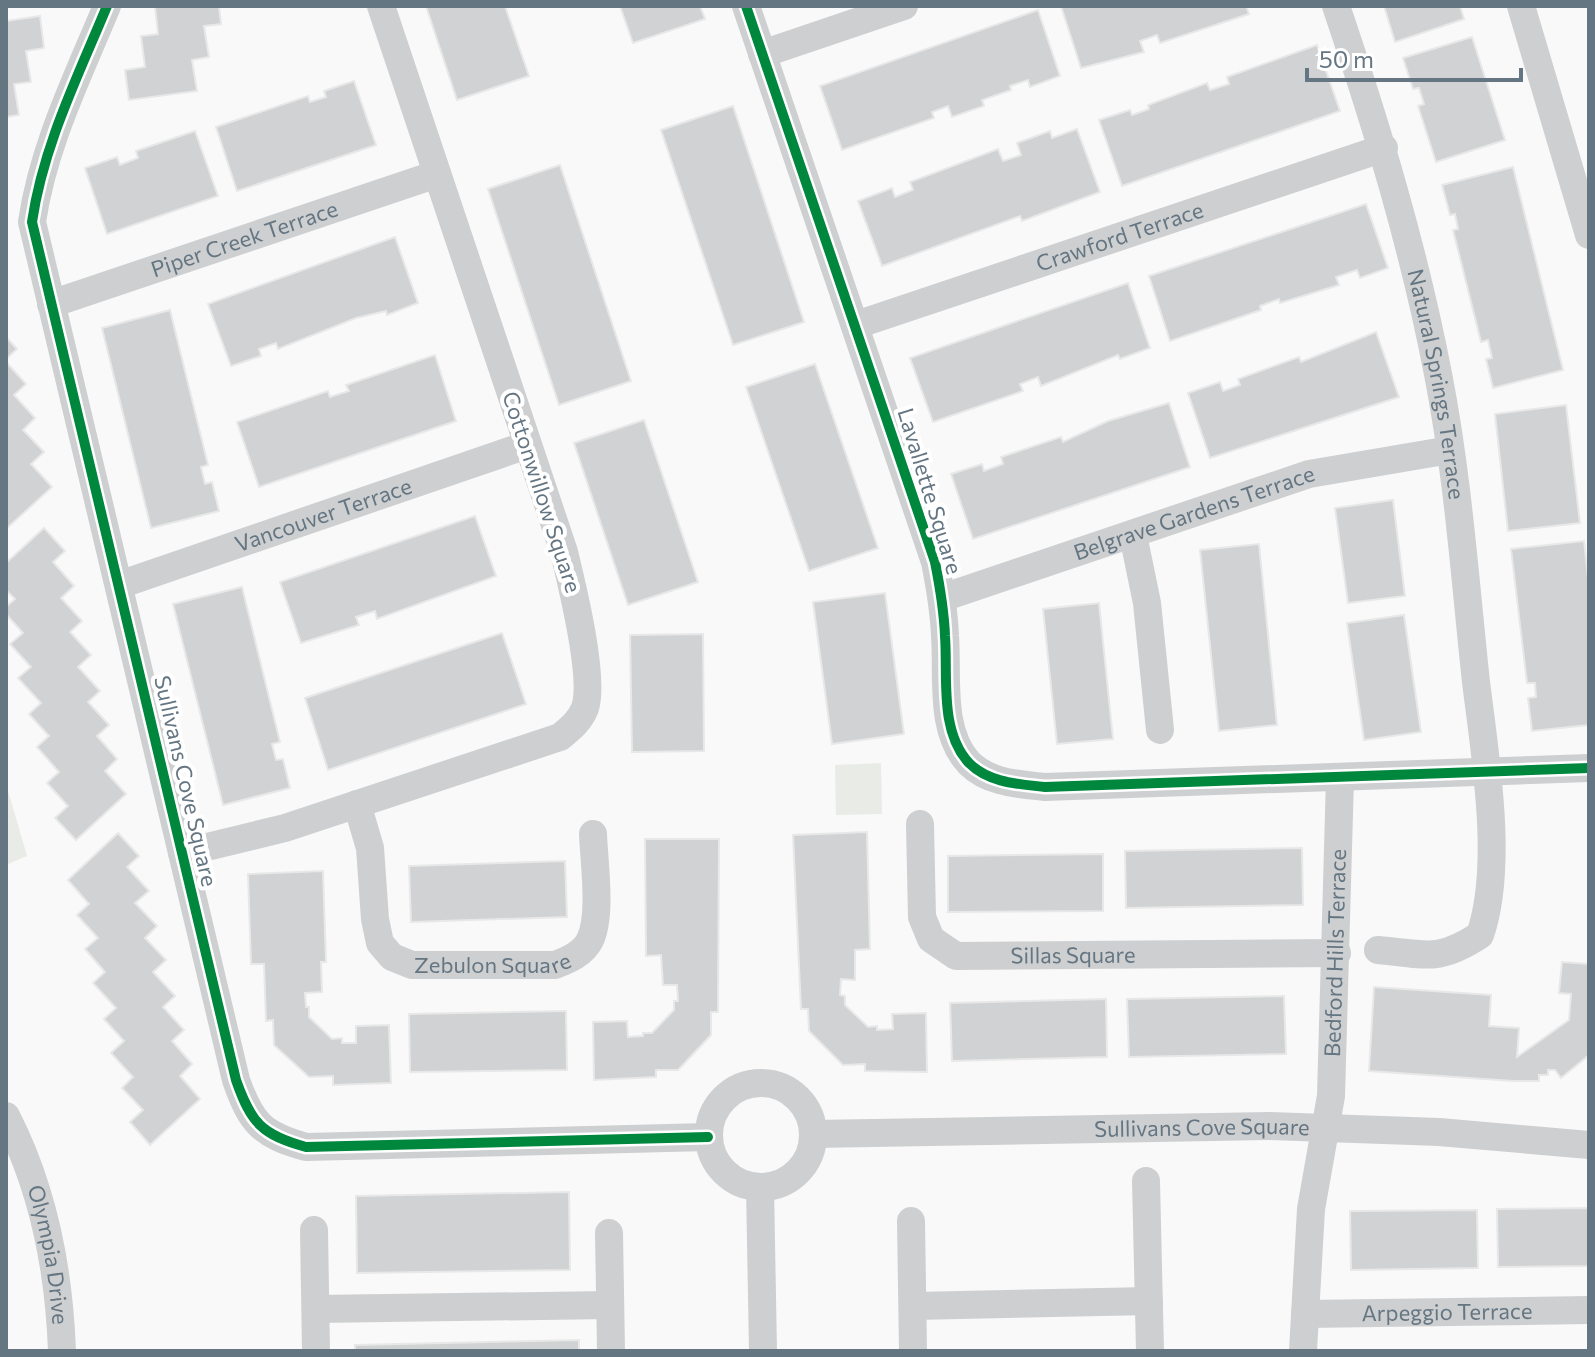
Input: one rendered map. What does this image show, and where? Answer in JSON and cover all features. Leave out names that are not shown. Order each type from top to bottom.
[{"type":"street","name":"Sullivans Cove Square","points":[[107,6],[37,185],[32,222],[236,1080],[249,1116],[276,1139],[306,1147],[708,1137]]},
{"type":"street","name":"Cottonwillow Square","points":[[182,853],[285,828],[560,737],[576,723],[586,706],[577,605],[381,6]]},
{"type":"street","name":"Lavallette Square","points":[[746,6],[935,562],[942,598],[947,702],[954,735],[970,764],[1000,782],[1045,787],[1487,774],[1589,768]]},
{"type":"street","points":[[762,54],[904,6]]},
{"type":"street","name":"Natural Springs Terrace","points":[[1336,6],[1384,148],[1424,308],[1450,450],[1487,774],[1490,887],[1480,935],[1453,953],[1438,956],[1378,950]]},
{"type":"street","points":[[1521,6],[1589,235]]},
{"type":"street","name":"Crawford Terrace","points":[[856,325],[1384,148]]},
{"type":"street","name":"Piper Creek Terrace","points":[[51,304],[437,174]]},
{"type":"street","name":"Vancouver Terrace","points":[[119,585],[527,445]]},
{"type":"street","name":"Belgrave Gardens Terrace","points":[[942,598],[1309,474],[1450,450]]},
{"type":"street","points":[[1133,535],[1147,603],[1160,730]]},
{"type":"street","name":"Bedford Hills Terrace","points":[[1303,1351],[1311,1209],[1331,1096],[1340,778]]},
{"type":"street","name":"Zebulon Square","points":[[357,804],[370,848],[375,919],[380,943],[392,957],[412,965],[555,965],[575,956],[589,942],[595,923],[593,834]]},
{"type":"street","name":"Sillas Square","points":[[920,824],[922,917],[931,939],[956,956],[1337,953]]},
{"type":"street","points":[[751,1083],[770,1083],[787,1089],[802,1101],[811,1117],[814,1134],[811,1151],[798,1172],[777,1185],[760,1187],[745,1185],[719,1166],[708,1137],[711,1119],[720,1102],[734,1090],[751,1083]]},
{"type":"street","name":"Olympia Drive","points":[[6,1116],[19,1142],[47,1220],[60,1308],[62,1351]]},
{"type":"street","name":"Sullivans Cove Square","points":[[814,1134],[1324,1127],[1439,1132],[1589,1145]]},
{"type":"street","points":[[1146,1181],[1150,1351]]},
{"type":"street","points":[[760,1187],[763,1351]]},
{"type":"street","points":[[911,1221],[913,1351]]},
{"type":"street","points":[[314,1230],[316,1351]]},
{"type":"street","points":[[609,1233],[611,1351]]},
{"type":"street","points":[[914,1306],[1149,1301]]},
{"type":"street","points":[[316,1309],[610,1305]]},
{"type":"street","name":"Arpeggio Terrace","points":[[1305,1314],[1589,1310]]},
{"type":"shaded area","points":[[881,763],[882,814],[836,815],[835,765]]},
{"type":"shaded area","points":[[6,784],[27,856],[6,865]]},
{"type":"building","points":[[155,6],[219,6],[221,24],[204,26],[209,57],[192,60],[197,91],[129,100],[125,70],[145,67],[141,36],[158,34]]},
{"type":"building","points":[[426,6],[505,6],[529,76],[457,100]]},
{"type":"building","points":[[620,6],[700,6],[705,19],[633,43]]},
{"type":"building","points":[[1061,6],[1246,6],[1249,14],[1160,43],[1157,35],[1140,41],[1144,52],[1081,68]]},
{"type":"building","points":[[1384,6],[1460,6],[1464,19],[1395,42]]},
{"type":"building","points":[[1038,10],[1060,76],[1030,87],[1028,80],[1010,86],[1011,90],[982,100],[984,106],[952,117],[948,106],[932,112],[934,118],[842,150],[820,86]]},
{"type":"building","points":[[40,16],[44,48],[26,51],[31,82],[14,84],[19,115],[6,117],[6,21]]},
{"type":"building","points":[[1472,37],[1505,140],[1436,162],[1418,106],[1424,104],[1419,88],[1413,89],[1403,58]]},
{"type":"building","points":[[1317,45],[1340,111],[1122,186],[1099,120],[1130,110],[1132,115],[1149,109],[1148,105],[1207,83],[1210,90],[1229,84],[1227,77]]},
{"type":"building","points":[[354,81],[376,145],[237,191],[216,127],[308,96],[310,102],[326,97],[324,91]]},
{"type":"building","points":[[733,106],[804,322],[733,345],[661,130]]},
{"type":"building","points":[[1077,129],[1100,192],[1022,221],[1020,216],[882,266],[858,201],[892,188],[895,197],[913,190],[910,182],[998,149],[1003,161],[1021,155],[1017,143],[1050,131],[1052,138]]},
{"type":"building","points":[[195,131],[218,196],[107,234],[85,168],[117,157],[120,165],[138,158],[136,151]]},
{"type":"building","points":[[560,165],[631,381],[559,405],[488,189]]},
{"type":"building","points":[[1513,167],[1563,370],[1493,388],[1486,359],[1492,358],[1488,340],[1481,342],[1453,230],[1458,229],[1455,214],[1450,215],[1442,185]]},
{"type":"building","points":[[1366,204],[1388,268],[1360,278],[1357,270],[1336,277],[1339,285],[1280,303],[1279,299],[1260,306],[1261,310],[1170,341],[1149,276]]},
{"type":"building","points":[[395,237],[418,303],[387,315],[386,311],[356,318],[278,349],[276,343],[259,349],[261,356],[231,366],[208,304]]},
{"type":"building","points":[[1128,283],[1150,348],[1120,359],[1118,355],[1041,386],[1038,377],[1020,384],[1023,391],[933,422],[910,358]]},
{"type":"building","points":[[170,310],[208,465],[201,467],[205,484],[212,482],[219,511],[151,528],[102,328]]},
{"type":"building","points":[[1376,332],[1399,397],[1210,458],[1188,393],[1220,382],[1223,391],[1240,385],[1238,379],[1299,357],[1301,362]]},
{"type":"building","points":[[6,337],[17,349],[6,359]]},
{"type":"building","points":[[435,355],[456,421],[259,487],[237,422],[328,391],[330,397],[349,391],[346,385]]},
{"type":"building","points":[[6,362],[26,384],[14,395],[35,418],[23,430],[44,452],[31,464],[52,487],[6,529]]},
{"type":"building","points":[[815,364],[878,548],[809,571],[746,387]]},
{"type":"building","points":[[1169,403],[1190,467],[973,539],[951,474],[982,464],[984,471],[1003,464],[1001,457],[1061,437],[1063,442],[1108,421]]},
{"type":"building","points":[[1566,405],[1580,523],[1508,531],[1495,414]]},
{"type":"building","points":[[644,420],[698,582],[628,605],[574,443]]},
{"type":"building","points":[[1393,500],[1405,596],[1348,603],[1335,508]]},
{"type":"building","points":[[475,516],[496,576],[377,619],[375,611],[356,617],[359,625],[301,643],[280,582]]},
{"type":"building","points":[[44,528],[65,551],[53,562],[74,586],[61,598],[82,621],[70,632],[91,655],[78,667],[100,691],[88,702],[109,725],[97,736],[117,759],[105,771],[126,794],[76,840],[55,818],[68,806],[47,783],[59,772],[37,747],[49,736],[29,714],[41,703],[18,678],[31,667],[10,644],[23,633],[6,614],[6,607],[15,599],[6,590],[6,563]]},
{"type":"building","points":[[1584,541],[1589,587],[1589,725],[1532,731],[1528,698],[1536,697],[1535,683],[1527,683],[1511,549]]},
{"type":"building","points":[[1259,544],[1277,725],[1219,731],[1200,550]]},
{"type":"building","points":[[242,587],[280,742],[272,744],[276,760],[283,759],[290,788],[223,805],[173,604]]},
{"type":"building","points":[[885,593],[904,734],[832,744],[813,602]]},
{"type":"building","points":[[1099,603],[1113,739],[1057,744],[1043,609]]},
{"type":"building","points":[[1404,615],[1421,732],[1364,740],[1347,623]]},
{"type":"building","points":[[502,633],[526,704],[328,770],[305,698]]},
{"type":"building","points":[[703,634],[704,751],[632,752],[630,635]]},
{"type":"building","points":[[867,832],[870,949],[855,950],[855,980],[841,979],[840,995],[845,996],[845,1005],[868,1027],[877,1026],[877,1030],[893,1029],[892,1014],[926,1013],[927,1072],[865,1071],[865,1064],[843,1065],[809,1031],[808,1009],[801,1009],[793,835]]},
{"type":"building","points":[[118,833],[139,856],[127,867],[149,891],[135,903],[157,926],[145,938],[166,960],[153,972],[175,996],[163,1007],[184,1030],[172,1041],[192,1064],[180,1076],[200,1099],[150,1145],[130,1122],[143,1110],[122,1088],[133,1077],[111,1053],[124,1041],[104,1019],[116,1008],[93,983],[105,972],[85,949],[98,938],[77,915],[89,904],[68,880]]},
{"type":"building","points":[[645,839],[719,839],[718,1012],[711,1012],[711,1035],[678,1070],[656,1070],[656,1077],[594,1080],[593,1022],[627,1021],[628,1037],[643,1036],[643,1033],[652,1033],[674,1010],[674,1001],[678,1001],[677,985],[663,985],[661,955],[646,956]]},
{"type":"building","points":[[1302,848],[1303,905],[1126,908],[1125,851]]},
{"type":"building","points":[[1103,854],[1103,911],[948,912],[948,856]]},
{"type":"building","points":[[565,861],[567,917],[411,922],[409,866]]},
{"type":"building","points":[[323,871],[326,962],[321,962],[322,992],[305,993],[309,1017],[332,1039],[342,1038],[342,1043],[356,1043],[356,1026],[389,1025],[391,1083],[333,1085],[333,1076],[309,1077],[274,1045],[273,1020],[266,1021],[264,964],[251,964],[248,874]]},
{"type":"building","points":[[1562,962],[1589,964],[1589,1055],[1561,1078],[1555,1070],[1548,1070],[1548,1075],[1539,1075],[1539,1081],[1369,1071],[1374,987],[1491,995],[1489,1026],[1519,1028],[1517,1057],[1569,1020],[1571,994],[1559,993]]},
{"type":"building","points":[[1284,996],[1286,1054],[1129,1057],[1127,999]]},
{"type":"building","points":[[1106,999],[1107,1057],[952,1061],[950,1003]]},
{"type":"building","points":[[566,1011],[567,1070],[410,1072],[409,1014]]},
{"type":"building","points":[[569,1192],[570,1270],[357,1273],[356,1196]]},
{"type":"building","points":[[1589,1208],[1589,1266],[1498,1267],[1497,1209]]},
{"type":"building","points":[[1477,1210],[1478,1268],[1351,1270],[1350,1211]]},
{"type":"building","points":[[579,1340],[579,1351],[355,1351],[355,1345]]},
{"type":"cycle path","points":[[107,6],[53,139],[32,222],[236,1080],[247,1107],[268,1132],[306,1147],[708,1137]]},
{"type":"cycle path","points":[[746,6],[935,562],[944,617],[949,719],[959,750],[969,763],[995,779],[1045,787],[1589,768]]}]
